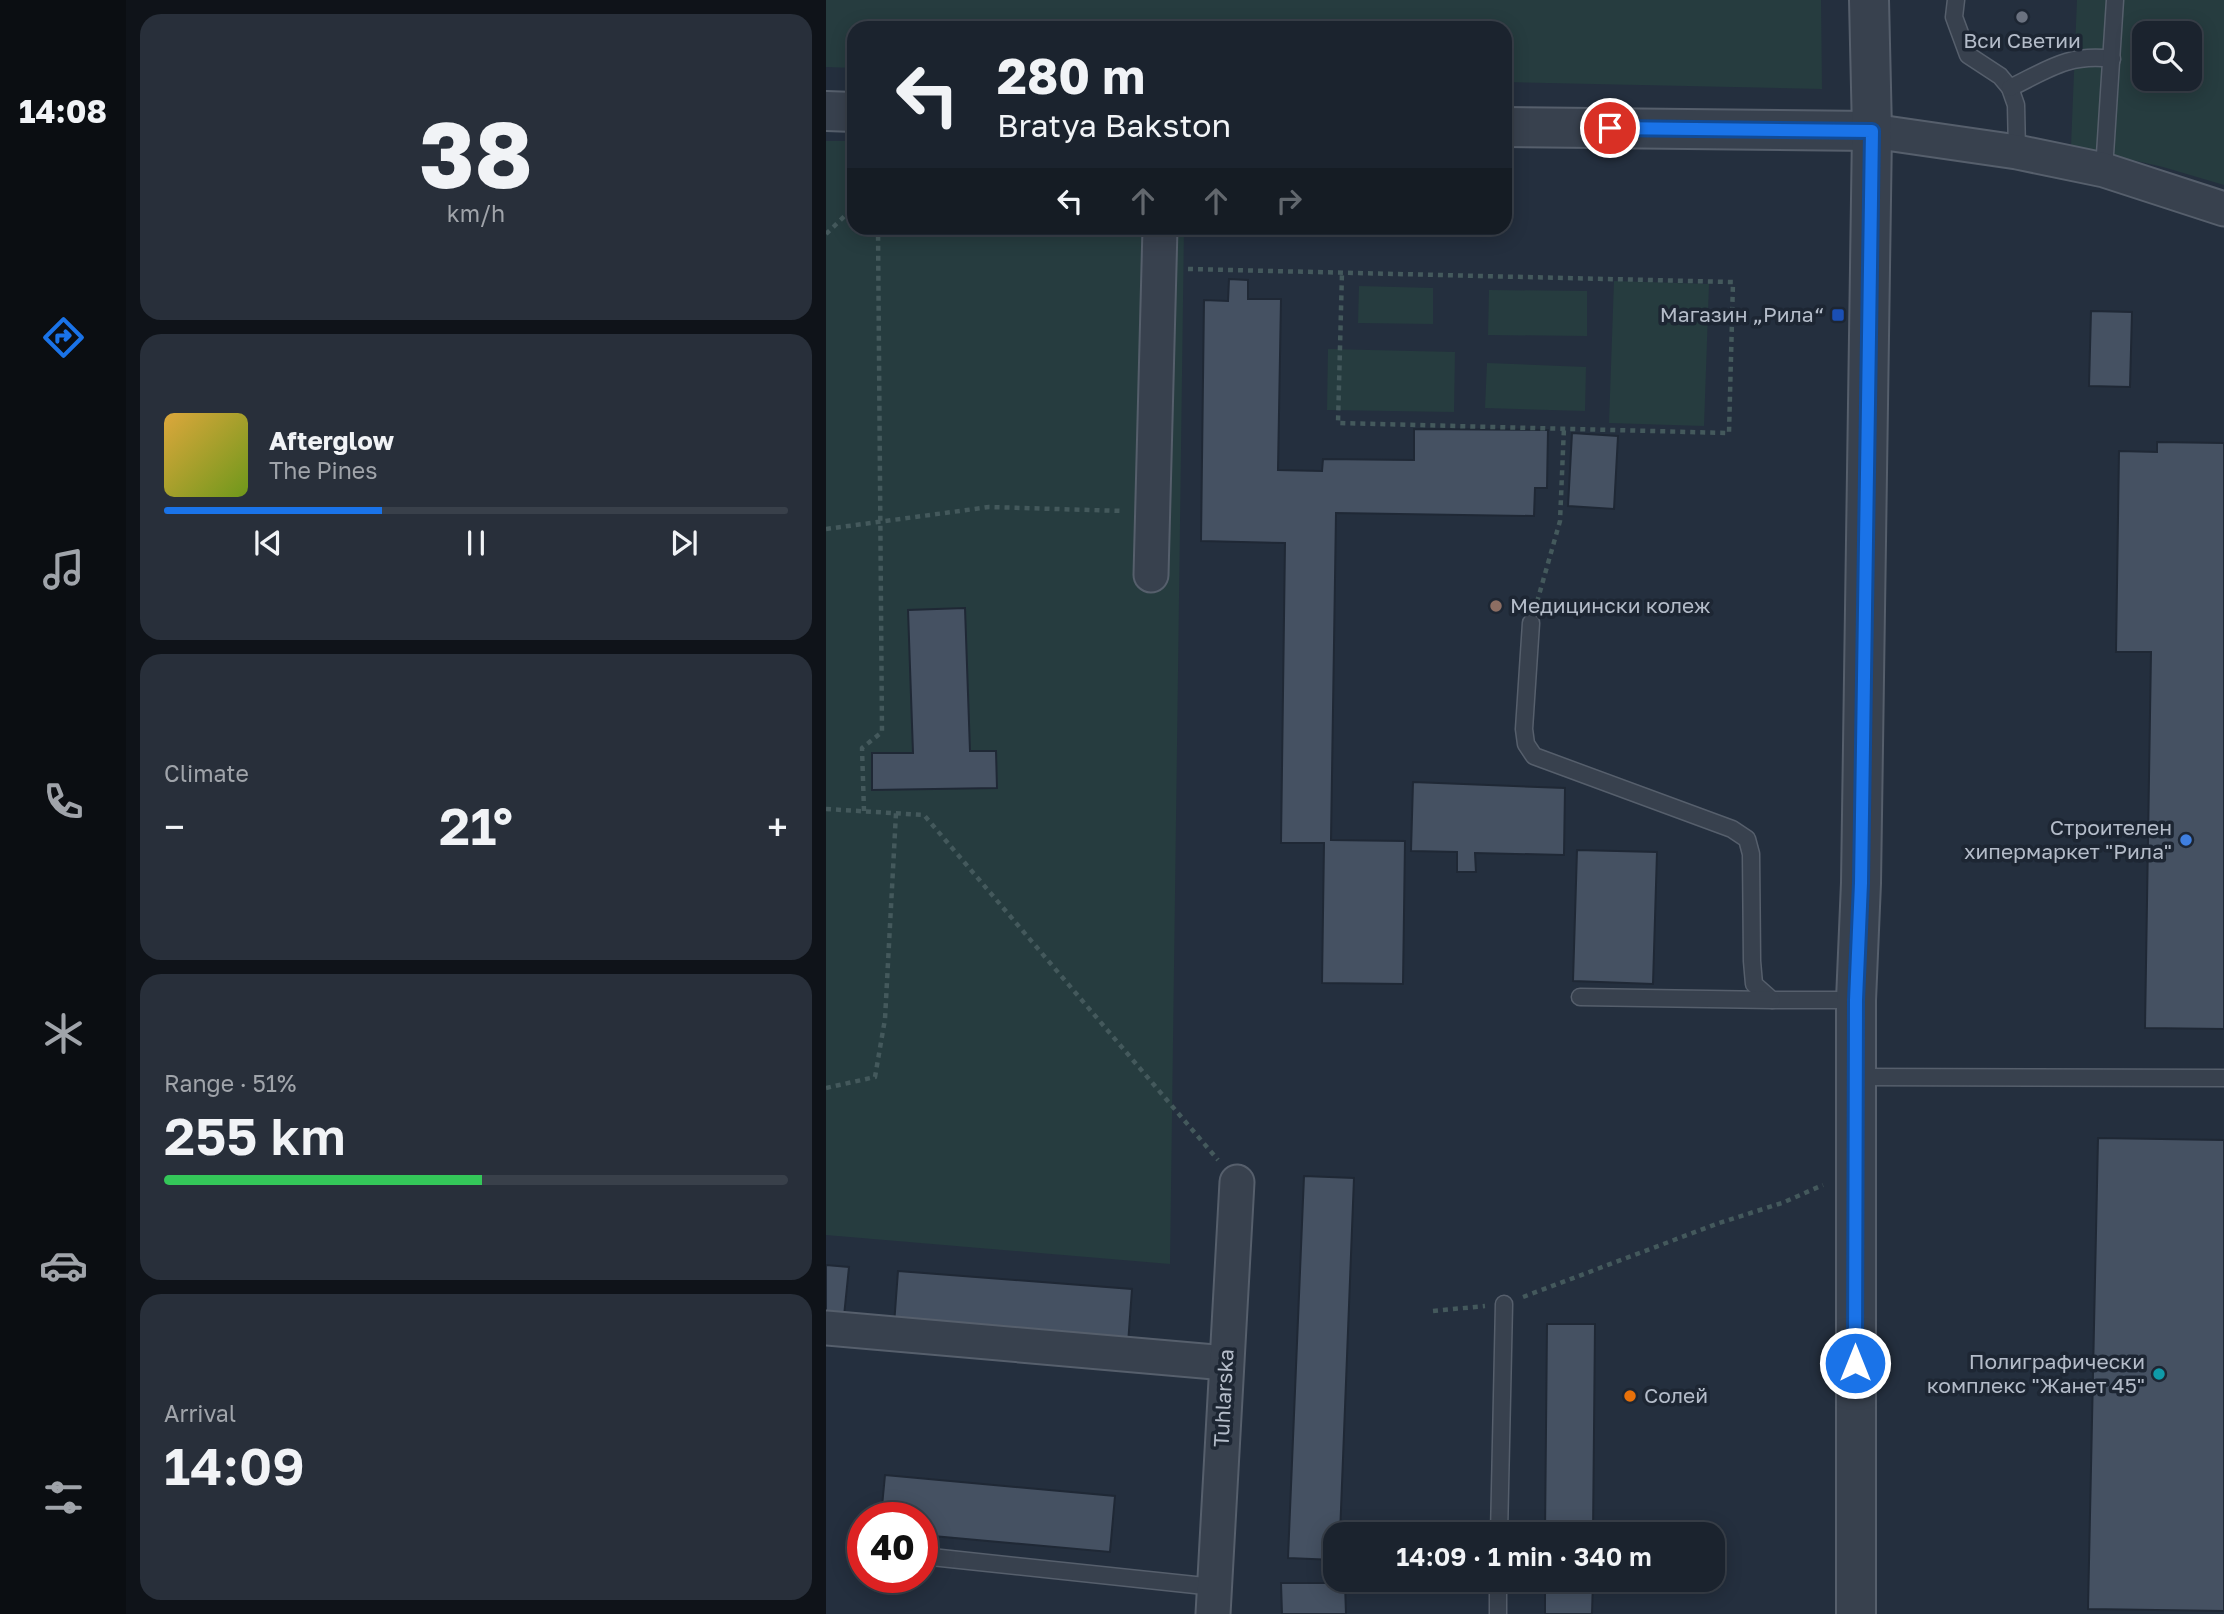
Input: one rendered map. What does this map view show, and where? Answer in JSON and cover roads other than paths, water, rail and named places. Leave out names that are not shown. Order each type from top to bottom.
[{"type":"street","points":[[1856,1614],[1856,1000],[1861,883],[1872,131],[1869,0]]},
{"type":"street","points":[[826,111],[847,112]]},
{"type":"street","points":[[1512,127],[1872,131],[2017,152],[2104,170],[2224,209]]},
{"type":"street","points":[[1151,575],[1160,235]]},
{"type":"street","name":"Tuhlarska","points":[[1214,1601],[1237,1182]]},
{"type":"street","points":[[826,1328],[1226,1363]]},
{"type":"lane","points":[[1956,0],[1954,17],[1968,55],[2000,76],[2010,88],[2016,105],[2017,152]]},
{"type":"lane","points":[[2104,170],[2115,0]]},
{"type":"lane","points":[[2010,88],[2066,60],[2093,56],[2112,59]]},
{"type":"lane","points":[[1531,624],[1524,729],[1526,744],[1534,756],[1732,829],[1746,839],[1751,854],[1754,984],[1772,1000]]},
{"type":"lane","points":[[1580,997],[1856,1000]]},
{"type":"lane","points":[[1856,1077],[2224,1078]]},
{"type":"lane","points":[[1499,1522],[1504,1304]]},
{"type":"lane","points":[[938,1558],[1214,1601]]},
{"type":"lane","points":[[1498,1614],[1499,1592]]},
{"type":"place","name":"Вси Светии","points":[[2022,17]]},
{"type":"place","name":"Магазин „Рила“","points":[[1838,315]]},
{"type":"place","name":"Медицински колеж","points":[[1496,606]]},
{"type":"place","name":"Строителен хипермаркет \"Рила\"","points":[[2186,840]]},
{"type":"place","name":"Полиграфически комплекс \"Жанет 45\"","points":[[2159,1374]]},
{"type":"place","name":"Солей","points":[[1630,1396]]}]
